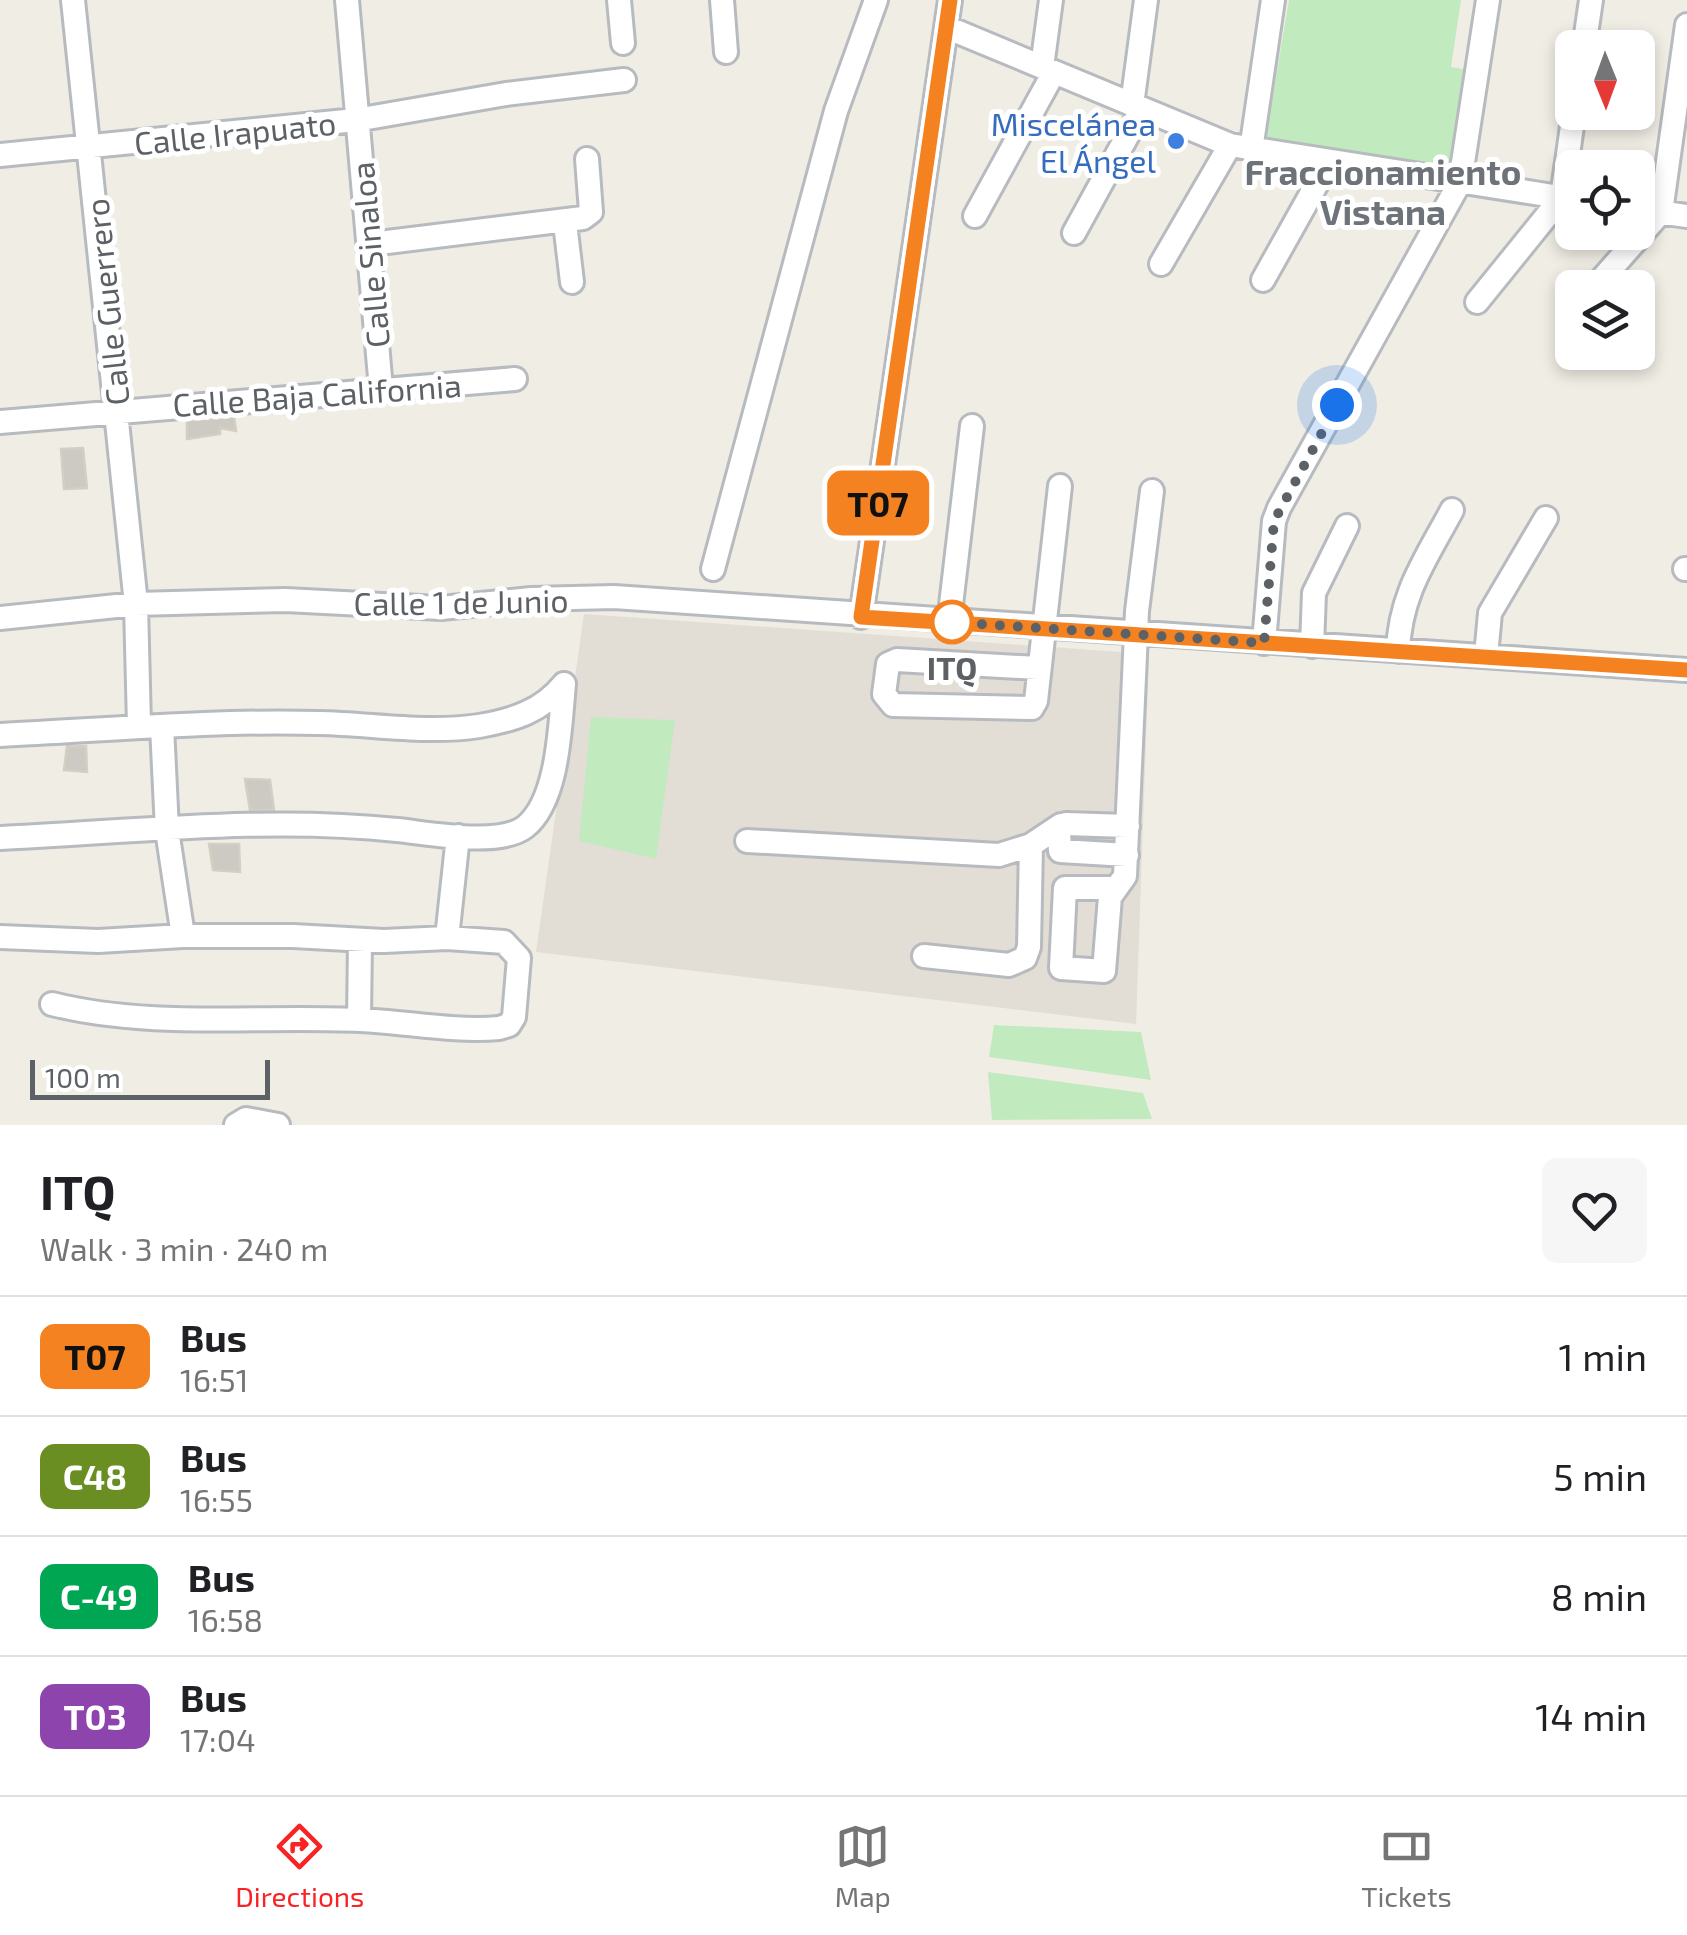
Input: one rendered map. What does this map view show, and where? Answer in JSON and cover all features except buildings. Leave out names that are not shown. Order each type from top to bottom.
[{"type":"street","name":"Calle Guerrero","points":[[73,0],[150,726],[183,936]]},
{"type":"street","name":"Calle Sinaloa","points":[[347,0],[381,390]]},
{"type":"street","points":[[619,0],[623,43]]},
{"type":"street","points":[[722,0],[726,52]]},
{"type":"street","points":[[713,569],[836,111],[876,0]]},
{"type":"street","points":[[861,617],[950,0]]},
{"type":"street","points":[[975,216],[1048,70],[1051,0]]},
{"type":"street","points":[[1074,234],[1137,107],[1146,0]]},
{"type":"street","points":[[1161,264],[1240,148],[1273,0]]},
{"type":"street","points":[[1264,643],[1274,521],[1279,508],[1460,182],[1488,0]]},
{"type":"street","points":[[1586,30],[1590,0]]},
{"type":"street","points":[[1655,181],[1687,25]]},
{"type":"street","points":[[946,27],[1240,148],[1555,196]]},
{"type":"street","name":"Calle Irapuato","points":[[0,155],[356,120],[469,104],[506,94],[624,80]]},
{"type":"street","name":"Calle Irapuato","points":[[469,104],[507,108],[588,100]]},
{"type":"street","points":[[370,244],[565,223],[591,212],[588,159]]},
{"type":"street","points":[[1263,280],[1329,162]]},
{"type":"street","points":[[1655,211],[1687,216]]},
{"type":"street","points":[[1477,302],[1555,212]]},
{"type":"street","points":[[565,223],[572,282]]},
{"type":"street","name":"Calle Baja California","points":[[0,422],[515,379]]},
{"type":"street","points":[[949,622],[972,426]]},
{"type":"street","points":[[1037,668],[897,660],[888,664],[884,694],[894,705],[1025,711],[1036,701],[1041,628],[1060,486]]},
{"type":"street","points":[[1115,888],[1126,876],[1136,634],[1152,492]]},
{"type":"street","points":[[1398,651],[1399,616],[1404,600],[1452,510]]},
{"type":"street","points":[[1486,656],[1490,612],[1546,518]]},
{"type":"street","points":[[1312,646],[1314,593],[1347,526]]},
{"type":"street","name":"Calle 1 de Junio","points":[[0,618],[136,604],[285,600],[441,608],[531,599],[614,598],[1687,670]]},
{"type":"street","points":[[0,736],[150,726],[318,722],[402,728],[479,726],[519,717],[548,704],[564,684],[556,764],[540,810],[524,828],[507,836],[458,836],[368,827],[167,830],[0,838]]},
{"type":"street","points":[[747,842],[999,856],[1031,845],[1061,825],[1128,826]]},
{"type":"street","points":[[1061,825],[1060,851],[1126,855]]},
{"type":"street","points":[[448,938],[458,836]]},
{"type":"street","points":[[924,956],[1009,965],[1025,958],[1029,946],[1031,845]]},
{"type":"street","points":[[0,937],[98,941],[183,936],[448,938],[504,942],[520,958],[514,1017],[509,1025],[489,1029],[359,1020],[90,1014],[52,1004]]},
{"type":"street","points":[[359,1020],[360,940]]},
{"type":"street","points":[[236,1125],[246,1119],[278,1125]]},
{"type":"shaded area","name":"ITQ","points":[[584,614],[1149,654],[1136,1024],[536,952]]},
{"type":"green space","points":[[1289,0],[1461,0],[1451,67],[1468,70],[1453,169],[1265,142]]},
{"type":"green space","points":[[591,717],[675,720],[656,859],[579,841]]},
{"type":"green space","points":[[994,1025],[1141,1032],[1151,1080],[989,1057]]},
{"type":"green space","points":[[988,1072],[1143,1093],[1152,1119],[992,1120]]},
{"type":"bus line","name":"T07","points":[[950,0],[861,617],[1687,670]]},
{"type":"place","name":"Miscelánea El Ángel","points":[[1176,141]]},
{"type":"place","name":"ITQ","points":[[952,622]]},
{"type":"district","name":"Fraccionamiento Vistana","points":[[1383,191]]},
{"type":"route","points":[[952,622],[1264,643],[1274,521],[1337,405]]}]
